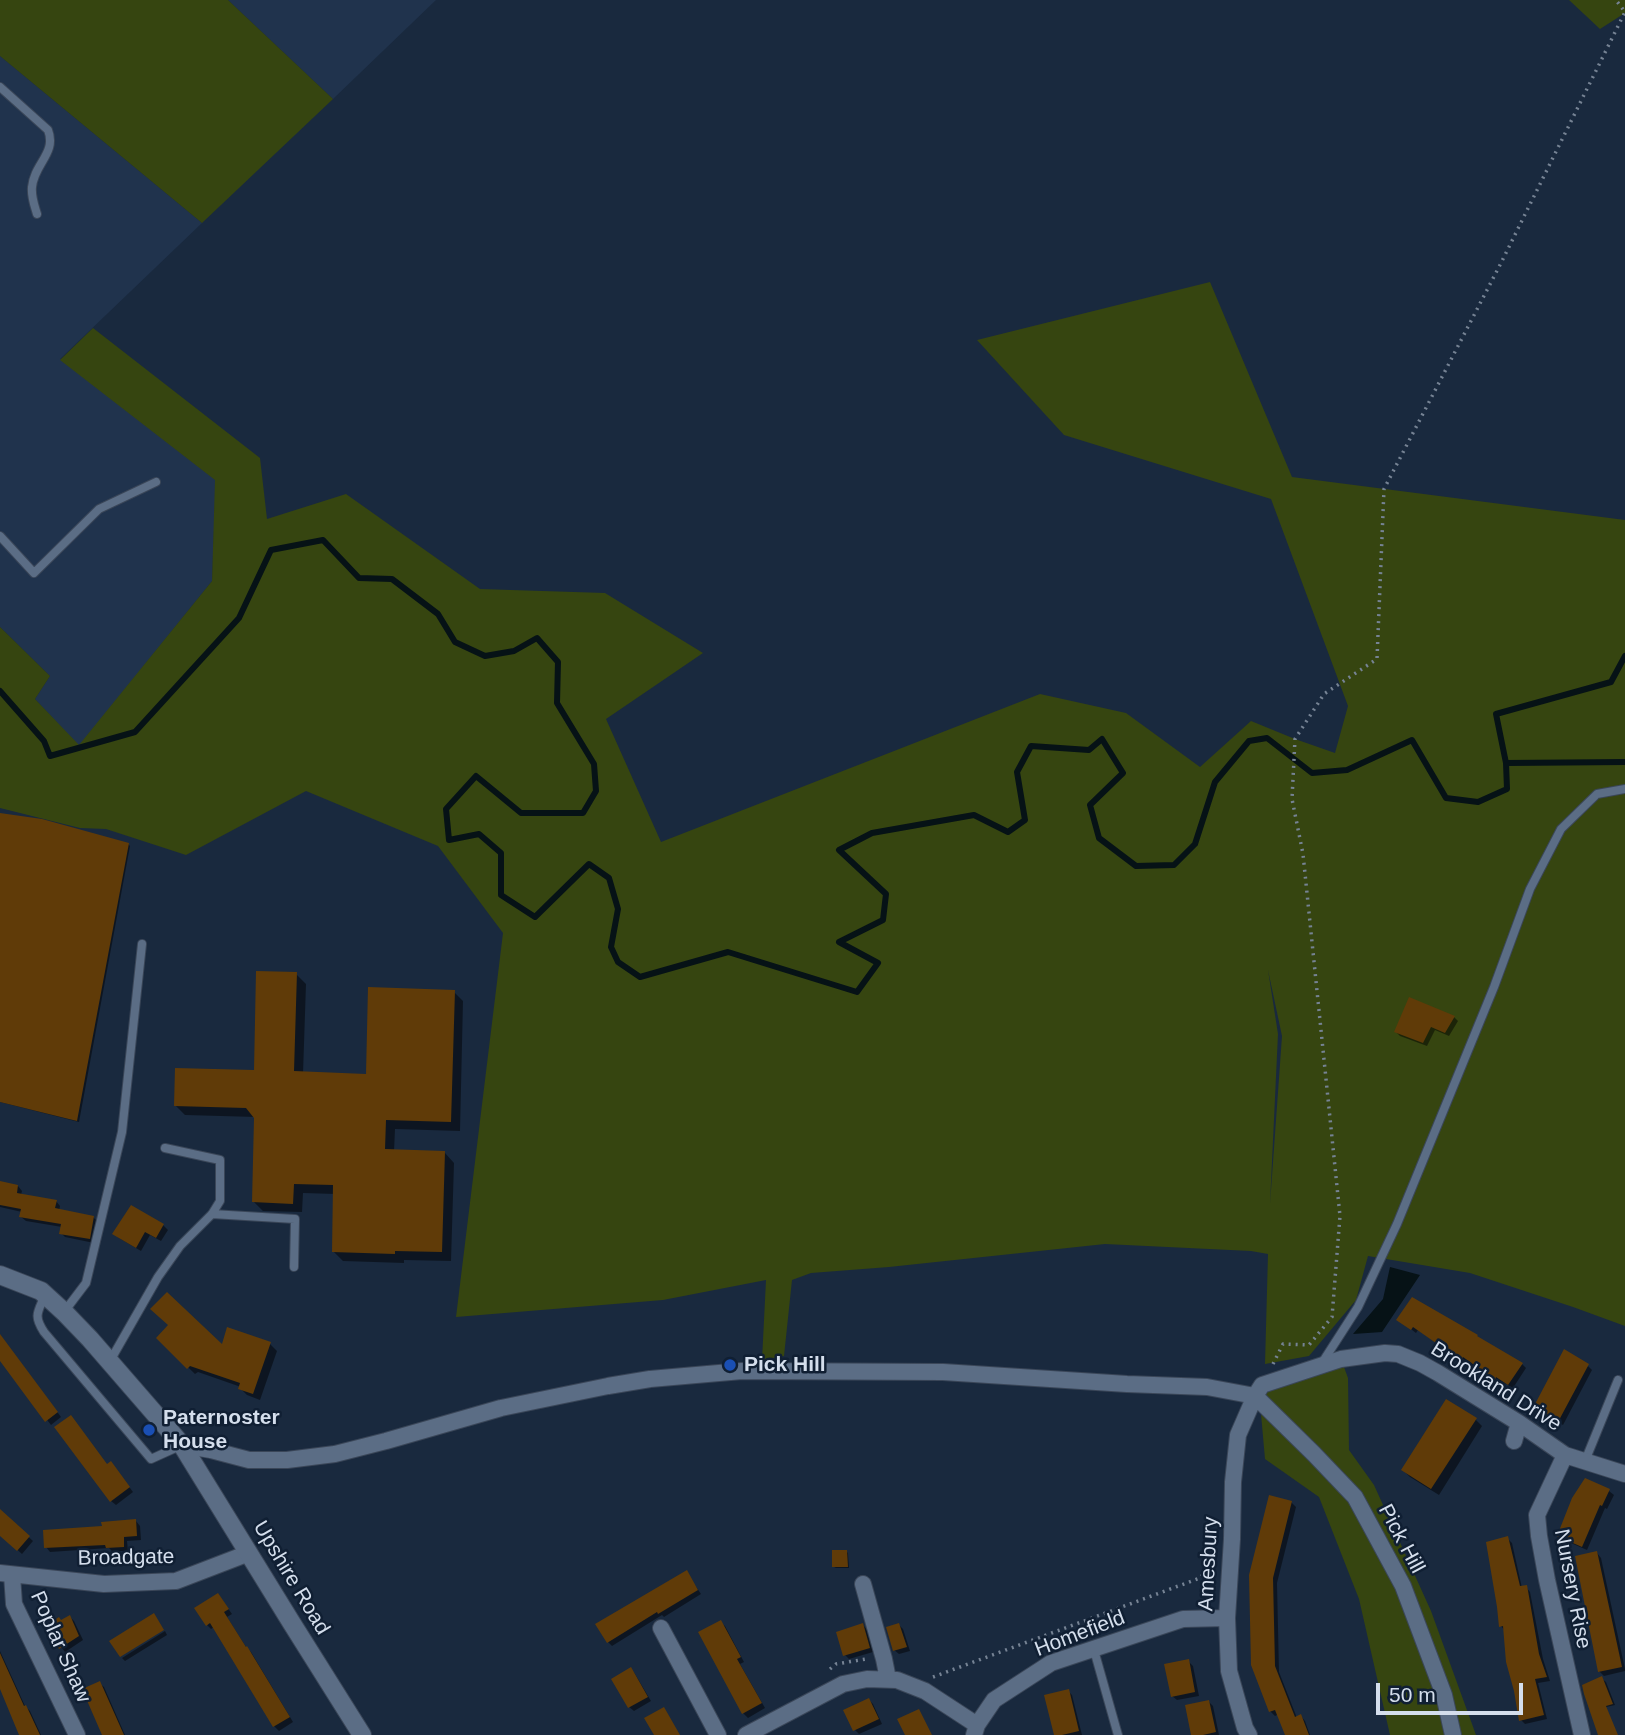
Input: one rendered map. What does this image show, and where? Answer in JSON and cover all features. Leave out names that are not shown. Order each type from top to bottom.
[{"type":"street","name":"Upshire Road","points":[[0,1275],[41,1291],[64,1312],[182,1445],[362,1735]]},
{"type":"street","name":"Brookland Drive","points":[[1258,1390],[1320,1366],[1352,1357],[1398,1354],[1438,1373],[1565,1455],[1625,1474]]},
{"type":"street","points":[[182,1445],[248,1460],[287,1460],[335,1454],[501,1408],[594,1388],[650,1379],[742,1371],[943,1372],[1258,1390]]},
{"type":"street","name":"Amesbury","points":[[1249,1735],[1229,1671],[1227,1618],[1233,1482],[1238,1435],[1258,1390]]},
{"type":"street","name":"Pick Hill","points":[[1258,1390],[1355,1497],[1403,1587],[1444,1695],[1453,1735]]},
{"type":"street","points":[[1514,1441],[1519,1423]]},
{"type":"street","name":"Nursery Rise","points":[[1565,1455],[1537,1515],[1547,1580],[1582,1735]]},
{"type":"street","name":"Broadgate","points":[[6,1574],[104,1584],[176,1581],[249,1553]]},
{"type":"street","name":"Poplar Shaw","points":[[6,1574],[14,1604],[77,1735]]},
{"type":"street","points":[[863,1584],[888,1679]]},
{"type":"street","name":"Homefield","points":[[976,1730],[994,1700],[1051,1663],[1183,1619],[1227,1618]]},
{"type":"street","points":[[661,1628],[718,1735]]},
{"type":"street","points":[[746,1735],[843,1684],[867,1679],[897,1680],[925,1691],[976,1730]]},
{"type":"lane","points":[[0,87],[48,130],[51,139],[50,150],[32,184],[32,198],[37,214]]},
{"type":"lane","points":[[0,536],[34,573],[99,509],[156,482]]},
{"type":"lane","points":[[1320,1366],[1358,1307],[1397,1224],[1494,987],[1530,890],[1560,829],[1597,794],[1625,789]]},
{"type":"lane","points":[[64,1312],[86,1283],[122,1132],[142,944]]},
{"type":"lane","points":[[110,1361],[158,1277],[180,1246],[212,1214],[220,1201],[220,1160],[165,1148]]},
{"type":"lane","points":[[212,1214],[295,1219],[294,1267]]},
{"type":"lane","points":[[45,1295],[37,1314],[37,1322],[150,1459],[182,1445]]},
{"type":"lane","points":[[1585,1461],[1618,1380]]},
{"type":"lane","points":[[1094,1650],[1118,1735]]},
{"type":"path","points":[[1258,1390],[1283,1345],[1309,1345],[1332,1317],[1340,1216],[1303,854],[1292,799],[1295,739],[1324,695],[1377,659],[1384,489],[1501,263],[1625,12],[1616,0]]},
{"type":"path","points":[[932,1677],[1200,1578],[1208,1568],[1209,1554],[1231,1553]]},
{"type":"path","points":[[832,1690],[824,1674],[836,1664],[884,1659]]},
{"type":"shaded area","points":[[228,0],[436,0],[333,99]]},
{"type":"shaded area","points":[[0,56],[202,223],[60,359],[216,480],[212,581],[79,746],[35,699],[50,676],[0,627]]},
{"type":"shaded area","points":[[1390,1267],[1420,1275],[1382,1332],[1353,1334],[1383,1299]]},
{"type":"green space","points":[[0,0],[228,0],[333,99],[202,223],[0,56]]},
{"type":"green space","points":[[1569,0],[1625,0],[1625,13],[1600,29]]},
{"type":"green space","points":[[1210,282],[1292,477],[1625,520],[1625,1326],[1470,1273],[1368,1256],[1356,1300],[1309,1356],[1265,1364],[1268,1254],[1105,1244],[811,1273],[792,1280],[784,1356],[762,1360],[766,1280],[663,1300],[456,1317],[503,933],[438,846],[306,791],[186,855],[106,829],[80,828],[0,808],[0,627],[50,676],[35,699],[79,745],[212,581],[215,480],[60,360],[93,328],[260,458],[267,519],[346,494],[480,589],[605,593],[703,653],[606,719],[661,842],[1040,694],[1126,713],[1200,767],[1251,721],[1335,753],[1348,706],[1271,499],[1064,435],[977,340]],"holes":[[[1268,970],[1282,1036],[1270,1204],[1278,1034]]]},
{"type":"green space","points":[[1341,1359],[1348,1378],[1349,1450],[1374,1485],[1431,1611],[1476,1735],[1390,1735],[1359,1599],[1319,1497],[1265,1459],[1261,1414],[1262,1385]]},
{"type":"building","points":[[0,813],[42,819],[129,843],[77,1121],[0,1102]]},
{"type":"building","points":[[256,971],[297,972],[294,1071],[366,1074],[368,987],[455,990],[451,1122],[386,1120],[385,1149],[445,1151],[442,1252],[332,1252],[333,1185],[294,1184],[293,1204],[252,1202],[254,1118],[246,1108],[174,1106],[175,1068],[254,1070]]},
{"type":"building","points":[[1409,997],[1455,1016],[1445,1033],[1431,1027],[1423,1043],[1394,1032]]},
{"type":"building","points":[[0,1181],[18,1185],[17,1193],[57,1200],[55,1208],[94,1216],[90,1239],[59,1234],[61,1224],[19,1217],[21,1209],[0,1205]]},
{"type":"building","points":[[131,1205],[164,1224],[156,1238],[145,1232],[136,1248],[112,1234]]},
{"type":"building","points":[[167,1292],[222,1344],[227,1327],[271,1342],[253,1394],[238,1389],[240,1383],[190,1366],[187,1369],[156,1338],[168,1325],[150,1309]]},
{"type":"building","points":[[1412,1297],[1523,1363],[1508,1385],[1496,1377],[1495,1380],[1413,1327],[1411,1330],[1396,1320]]},
{"type":"building","points":[[0,1334],[58,1412],[45,1422],[0,1361]]},
{"type":"building","points":[[1564,1349],[1589,1364],[1558,1422],[1534,1406]]},
{"type":"building","points":[[1446,1399],[1477,1418],[1431,1489],[1401,1470]]},
{"type":"building","points":[[71,1415],[107,1464],[111,1461],[130,1487],[110,1502],[54,1427]]},
{"type":"building","points":[[1585,1478],[1610,1489],[1582,1547],[1557,1536],[1572,1498]]},
{"type":"building","points":[[1269,1495],[1292,1501],[1273,1578],[1275,1666],[1295,1717],[1301,1714],[1309,1735],[1285,1735],[1275,1710],[1269,1712],[1251,1665],[1249,1575]]},
{"type":"building","points":[[0,1509],[30,1536],[17,1551],[0,1536]]},
{"type":"building","points":[[136,1519],[137,1536],[124,1537],[124,1547],[106,1548],[105,1545],[44,1548],[43,1530],[102,1526],[101,1522]]},
{"type":"building","points":[[1508,1536],[1520,1586],[1527,1585],[1539,1654],[1547,1677],[1535,1679],[1544,1715],[1519,1721],[1506,1662],[1503,1626],[1499,1627],[1486,1542]]},
{"type":"building","points":[[832,1550],[847,1550],[848,1567],[832,1567]]},
{"type":"building","points":[[1597,1551],[1622,1667],[1598,1672],[1575,1556]]},
{"type":"building","points":[[687,1570],[698,1590],[607,1643],[595,1624]]},
{"type":"building","points":[[218,1593],[229,1609],[224,1612],[290,1717],[273,1727],[210,1623],[206,1626],[194,1608]]},
{"type":"building","points":[[154,1613],[164,1630],[120,1657],[109,1641]]},
{"type":"building","points":[[70,1615],[79,1636],[59,1649],[44,1627],[59,1617],[61,1620]]},
{"type":"building","points":[[721,1620],[741,1657],[737,1659],[762,1703],[742,1714],[698,1632]]},
{"type":"building","points":[[863,1623],[870,1648],[843,1656],[836,1632]]},
{"type":"building","points":[[899,1623],[907,1647],[893,1651],[886,1627]]},
{"type":"building","points":[[0,1653],[40,1735],[19,1735],[0,1689]]},
{"type":"building","points":[[1189,1659],[1195,1692],[1171,1697],[1164,1664]]},
{"type":"building","points":[[631,1667],[648,1697],[628,1708],[611,1679]]},
{"type":"building","points":[[1602,1676],[1613,1704],[1606,1706],[1618,1735],[1598,1735],[1584,1694],[1582,1685]]},
{"type":"building","points":[[100,1681],[124,1735],[102,1735],[82,1689]]},
{"type":"building","points":[[1069,1689],[1079,1731],[1054,1735],[1044,1695]]},
{"type":"building","points":[[869,1698],[879,1719],[853,1731],[843,1710]]},
{"type":"building","points":[[1209,1700],[1216,1732],[1191,1735],[1185,1705]]},
{"type":"building","points":[[664,1707],[680,1735],[654,1735],[644,1718]]},
{"type":"building","points":[[919,1709],[932,1735],[905,1735],[897,1719]]},
{"type":"waterway","points":[[0,691],[44,741],[50,756],[135,732],[239,618],[271,550],[323,540],[359,578],[392,579],[438,614],[455,642],[485,656],[514,651],[537,638],[558,662],[557,703],[594,764],[596,791],[583,813],[521,813],[476,776],[446,809],[449,840],[479,834],[501,853],[501,895],[535,917],[589,864],[609,878],[618,909],[611,947],[618,962],[640,977],[728,952],[857,992],[878,963],[839,942],[883,920],[886,894],[839,850],[872,833],[974,815],[1008,832],[1025,820],[1017,772],[1031,746],[1089,750],[1102,739],[1123,773],[1090,805],[1099,838],[1136,866],[1174,865],[1195,844],[1215,782],[1249,741],[1267,738],[1312,773],[1347,770],[1412,740],[1446,798],[1478,802],[1507,789],[1506,763],[1496,714],[1611,682],[1625,656]]},
{"type":"waterway","points":[[1506,763],[1625,762]]},
{"type":"place","name":"Pick Hill","points":[[730,1365]]},
{"type":"place","name":"Paternoster House","points":[[149,1430]]}]
